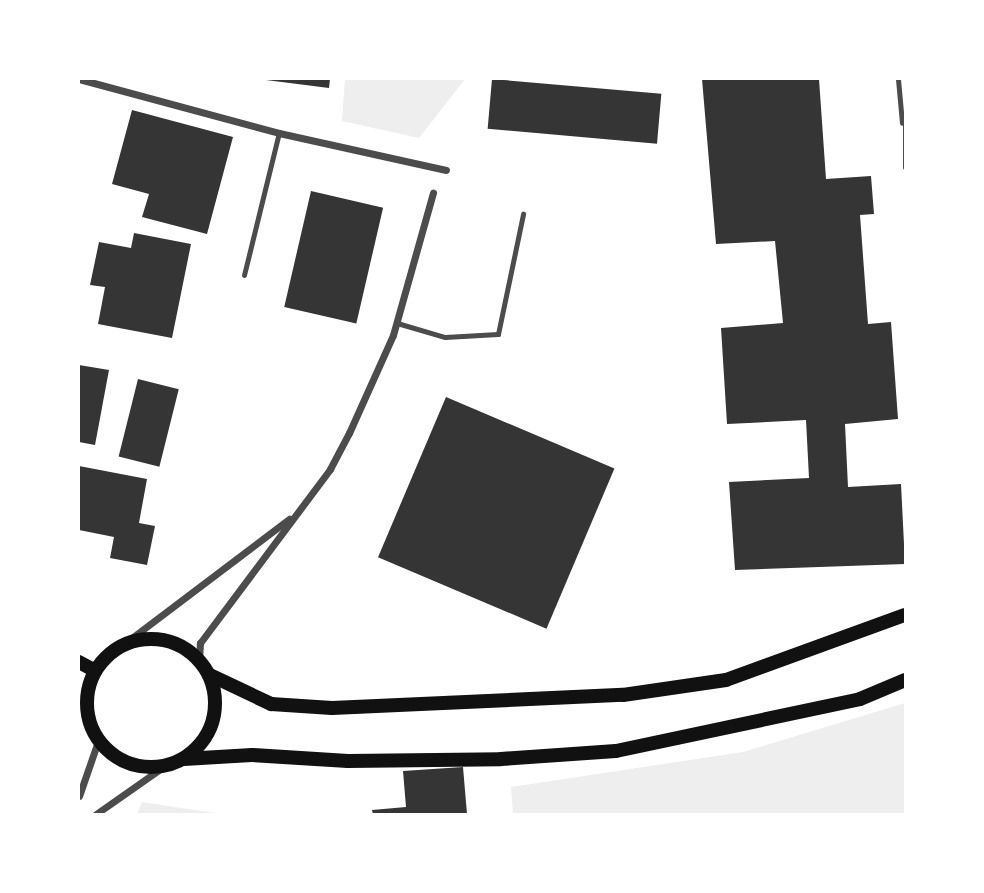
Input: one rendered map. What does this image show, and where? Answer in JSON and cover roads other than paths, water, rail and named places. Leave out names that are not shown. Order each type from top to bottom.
[{"type":"main road","points":[[905,615],[726,680],[623,695],[331,708],[271,704],[210,675],[187,649],[166,641],[125,643],[95,671],[84,718],[99,741],[114,757],[141,768],[163,767],[184,759],[252,755],[348,761],[501,759],[616,751],[860,699],[905,680]]},
{"type":"main road","points":[[79,662],[95,671]]},
{"type":"main road","points":[[184,759],[210,729],[216,707],[210,675]]},
{"type":"street","points":[[79,79],[279,133],[446,170]]},
{"type":"street","points":[[199,661],[200,643],[298,512],[349,433],[397,323],[433,193]]},
{"type":"street","points":[[125,643],[298,512]]},
{"type":"street","points":[[79,796],[99,741]]},
{"type":"street","points":[[96,814],[163,767]]},
{"type":"lane","points":[[898,79],[904,122],[905,167]]},
{"type":"lane","points":[[244,275],[279,133]]},
{"type":"lane","points":[[397,323],[445,337],[498,334],[523,214]]}]
